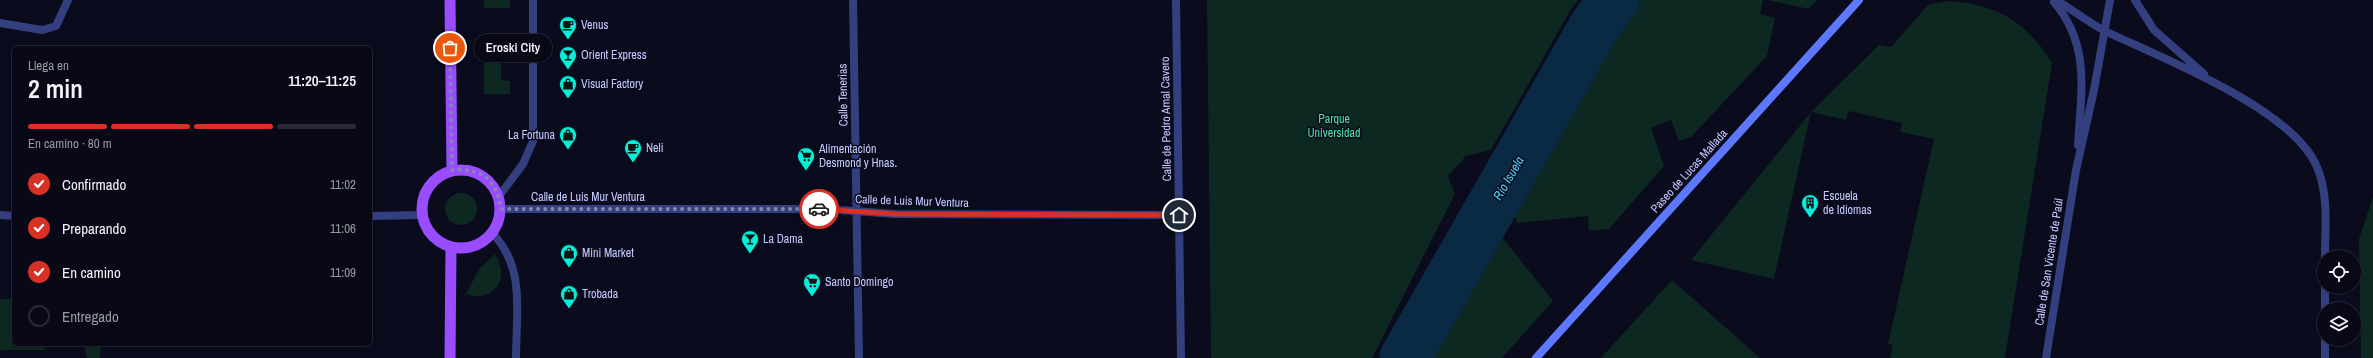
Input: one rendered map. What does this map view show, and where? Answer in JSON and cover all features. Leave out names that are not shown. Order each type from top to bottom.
[{"type":"main road","points":[[450,0],[452,170]]},
{"type":"main road","name":"Paseo de Lucas Mallada","points":[[1536,358],[1859,0]]},
{"type":"main road","points":[[452,170],[469,170],[486,177],[499,196],[501,209],[499,222],[492,233],[484,241],[474,247],[451,247],[432,235],[422,216],[425,192],[432,182],[452,170]]},
{"type":"main road","points":[[450,358],[451,247]]},
{"type":"street","points":[[0,23],[42,30],[56,26],[68,0]]},
{"type":"street","points":[[499,196],[523,164],[533,141],[533,0]]},
{"type":"street","name":"Calle Tenerias","points":[[853,0],[859,358]]},
{"type":"street","name":"Calle de Pedro Arnal Cavero","points":[[1176,0],[1181,358]]},
{"type":"street","name":"Calle de San Vicente de Paúl","points":[[2052,0],[2067,18],[2076,36],[2082,60],[2076,170]]},
{"type":"street","points":[[2056,0],[2105,30],[2213,82],[2271,116],[2299,138],[2318,167],[2326,206],[2325,250]]},
{"type":"street","name":"Calle de San Vicente de Paúl","points":[[2046,358],[2076,170],[2110,0]]},
{"type":"street","points":[[2135,0],[2154,30],[2213,82]]},
{"type":"street","name":"Calle de Luis Mur Ventura","points":[[501,209],[826,209],[895,214],[1179,215]]},
{"type":"street","points":[[0,216],[12,216]]},
{"type":"street","points":[[372,216],[422,216]]},
{"type":"street","points":[[492,233],[504,244],[512,258],[516,273],[516,358]]},
{"type":"street","points":[[2325,346],[2325,358]]},
{"type":"green space","points":[[484,0],[510,0],[510,8],[484,8]]},
{"type":"green space","name":"Parque Universidad","points":[[1207,0],[1578,0],[1570,11],[1491,150],[1466,156],[1448,176],[1455,194],[1372,358],[1211,358]]},
{"type":"green space","points":[[1639,0],[1763,0],[1760,14],[1775,18],[1767,56],[1691,137],[1679,141],[1671,120],[1651,128],[1664,166],[1609,229],[1589,231],[1588,216],[1517,223],[1513,207],[1609,38]]},
{"type":"green space","points":[[1767,0],[1817,0],[1809,9]]},
{"type":"green space","points":[[1949,1],[1982,6],[1996,11],[2021,26],[2042,48],[2052,63],[2005,358],[1890,358],[1893,345],[1888,344],[1934,139],[1900,132],[1902,123],[1849,111],[1846,120],[1811,112],[1879,45],[1891,47],[1929,4]]},
{"type":"green space","points":[[484,34],[510,34],[510,54],[501,54],[501,80],[510,81],[510,94],[484,94]]},
{"type":"green space","points":[[1811,112],[1774,279],[1691,260]]},
{"type":"green space","points":[[461,193],[467,194],[474,200],[477,209],[476,215],[470,222],[461,225],[455,224],[448,218],[445,209],[446,203],[452,196]]},
{"type":"green space","points":[[2373,197],[2373,358],[2361,358],[2361,250],[2359,250],[2359,239]]},
{"type":"green space","points":[[1498,232],[1553,301],[1502,358],[1427,358]]},
{"type":"green space","points":[[495,254],[501,272],[500,280],[497,286],[492,292],[485,295],[476,296],[466,294],[479,269]]},
{"type":"green space","points":[[1672,280],[1760,358],[1601,358]]},
{"type":"green space","points":[[0,299],[12,299],[12,346],[46,346],[44,350],[0,350]]},
{"type":"green space","points":[[84,346],[101,346],[100,358],[87,358]]},
{"type":"waterway","name":"Río Isuela","points":[[1405,358],[1594,27],[1614,0]]},
{"type":"way so far","points":[[450,48],[450,124],[452,170],[463,169],[475,171],[486,177],[493,185],[499,196],[501,209],[819,209]]},
{"type":"place","name":"Venus","points":[[568,40]]},
{"type":"place","name":"Eroski City","points":[[450,48]]},
{"type":"place","name":"Orient Express","points":[[568,70]]},
{"type":"place","name":"Visual Factory","points":[[568,99]]},
{"type":"place","name":"La Fortuna","points":[[568,150]]},
{"type":"place","name":"Neli","points":[[633,163]]},
{"type":"place","name":"Alimentación Desmond y Hnas.","points":[[806,171]]},
{"type":"place","name":"Escuela de Idiomas","points":[[1810,218]]},
{"type":"place","name":"La Dama","points":[[750,254]]},
{"type":"place","name":"Mini Market","points":[[569,268]]},
{"type":"place","name":"Santo Domingo","points":[[812,297]]},
{"type":"place","name":"Trobada","points":[[569,309]]},
{"type":"route","points":[[819,209],[895,214],[1179,215]]}]
